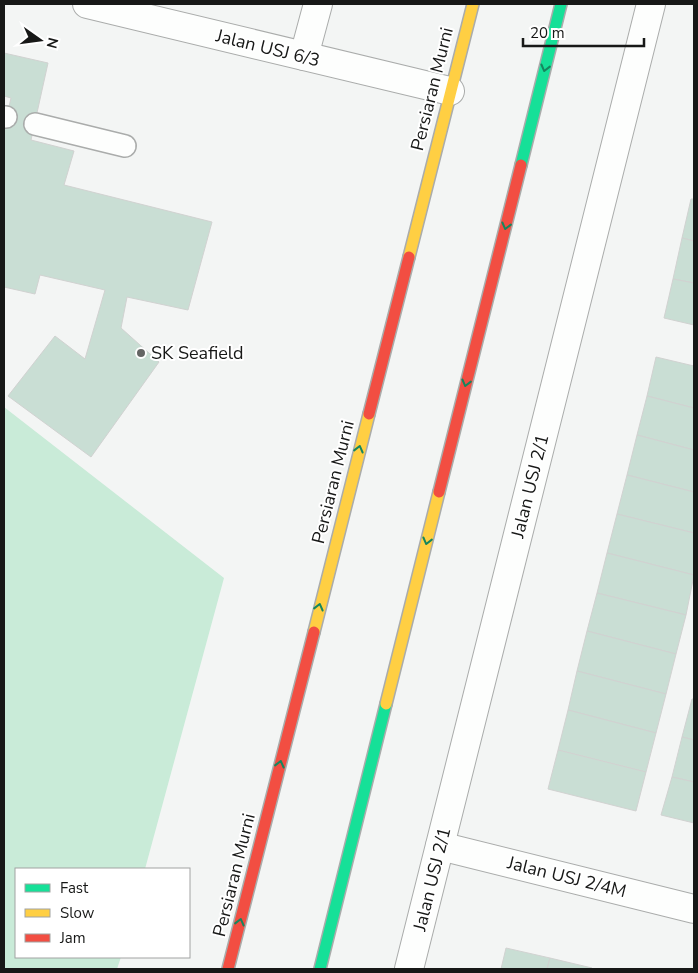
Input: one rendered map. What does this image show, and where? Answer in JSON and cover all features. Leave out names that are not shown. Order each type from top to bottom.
[{"type":"main road","name":"Persiaran Murni","points":[[228,969],[473,4]]},
{"type":"main road","points":[[320,969],[561,4]]},
{"type":"street","name":"Jalan USJ 6/3","points":[[87,4],[450,91]]},
{"type":"street","points":[[304,56],[318,4]]},
{"type":"street","name":"Jalan USJ 2/1","points":[[410,969],[651,4]]},
{"type":"street","name":"Jalan USJ 2/4M","points":[[440,846],[694,909]]},
{"type":"lane","points":[[35,124],[125,146]]},
{"type":"green space","points":[[4,407],[224,578],[145,868],[15,868],[15,958],[121,958],[117,969],[4,969]]},
{"type":"building","points":[[4,53],[48,63],[31,140],[74,151],[64,185],[212,222],[188,310],[127,297],[121,328],[159,362],[91,457],[8,396],[55,336],[85,359],[105,290],[40,275],[35,294],[4,287],[4,128],[11,98],[4,96]]},
{"type":"building","points":[[691,199],[694,199],[694,241],[682,238]]},
{"type":"building","points":[[682,238],[694,241],[694,283],[673,279]]},
{"type":"building","points":[[673,279],[694,283],[694,325],[664,318]]},
{"type":"building","points":[[656,357],[694,366],[694,408],[647,396]]},
{"type":"building","points":[[647,396],[694,408],[694,450],[637,435]]},
{"type":"building","points":[[637,435],[694,450],[694,492],[627,475]]},
{"type":"building","points":[[627,475],[694,492],[694,533],[617,514]]},
{"type":"building","points":[[617,514],[694,533],[694,575],[607,553]]},
{"type":"building","points":[[607,553],[694,575],[686,615],[597,593]]},
{"type":"building","points":[[597,593],[686,615],[676,654],[587,631]]},
{"type":"building","points":[[587,631],[676,654],[666,694],[577,671]]},
{"type":"building","points":[[577,671],[666,694],[656,733],[568,710]]},
{"type":"building","points":[[692,699],[694,699],[694,740],[682,737]]},
{"type":"building","points":[[568,710],[656,733],[646,772],[558,750]]},
{"type":"building","points":[[682,737],[694,740],[694,782],[672,777]]},
{"type":"building","points":[[558,750],[646,772],[636,811],[548,789]]},
{"type":"building","points":[[672,777],[694,782],[694,823],[661,815]]},
{"type":"building","points":[[506,948],[550,958],[547,969],[501,969]]},
{"type":"building","points":[[550,958],[592,968],[592,969],[547,969]]},
{"type":"traffic: fast","points":[[521,165],[561,4]]},
{"type":"traffic: fast","points":[[320,969],[386,704]]},
{"type":"traffic: slow","points":[[409,257],[473,4]]},
{"type":"traffic: slow","points":[[314,632],[369,414]]},
{"type":"traffic: slow","points":[[386,704],[439,492]]},
{"type":"traffic: jam","points":[[439,492],[521,165]]},
{"type":"traffic: jam","points":[[369,414],[409,257]]},
{"type":"traffic: jam","points":[[228,969],[314,632]]},
{"type":"place","name":"SK Seafield","points":[[141,353]]}]
